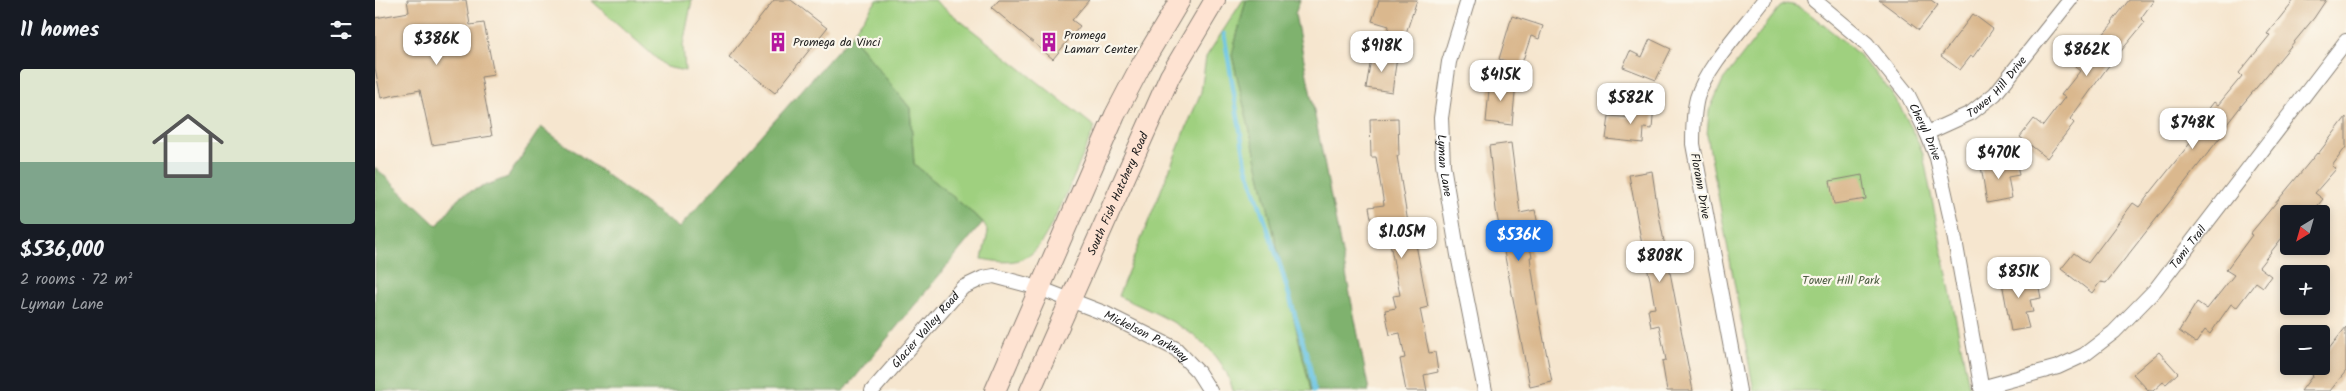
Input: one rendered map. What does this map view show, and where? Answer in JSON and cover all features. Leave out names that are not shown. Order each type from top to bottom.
[{"type":"main road","points":[[995,391],[1115,115],[1139,68],[1180,0]]},
{"type":"main road","name":"South Fish Hatchery Road","points":[[1030,391],[1170,76],[1215,0]]},
{"type":"street","name":"Lyman Lane","points":[[1468,0],[1449,62],[1441,118],[1443,164],[1458,255],[1485,391]]},
{"type":"street","name":"Florann Drive","points":[[1739,391],[1693,144],[1693,120],[1697,98],[1707,75],[1764,0]]},
{"type":"street","name":"Cheryl Drive","points":[[1814,0],[1867,44],[1908,95],[1927,133],[1937,158],[1951,220],[1981,389]]},
{"type":"street","name":"Tower Hill Drive","points":[[1927,133],[1971,113],[1995,94],[2070,0]]},
{"type":"street","name":"Tami Trail","points":[[1981,389],[2058,367],[2083,355],[2114,332],[2155,290],[2346,41]]},
{"type":"street","name":"Glacier Valley Road","points":[[872,391],[962,288],[983,278],[994,276],[1039,288],[1070,300]]},
{"type":"street","name":"Mickelson Parkway","points":[[1070,300],[1104,313],[1176,349],[1198,372],[1210,391]]},
{"type":"green space","points":[[692,0],[683,45],[685,71],[666,67],[592,1]]},
{"type":"green space","points":[[877,0],[934,0],[1095,127],[1056,215],[1039,246],[1031,254],[1019,260],[1007,262],[982,259],[988,232],[983,222],[914,164],[910,108],[851,35]]},
{"type":"green space","points":[[1243,0],[1246,0],[1232,55],[1311,391],[1233,391],[1226,373],[1216,357],[1203,343],[1171,321],[1118,296],[1201,92],[1206,57]]},
{"type":"green space","points":[[1246,0],[1300,0],[1295,14],[1369,391],[1311,391],[1232,55]]},
{"type":"green space","name":"Tower Hill Park","points":[[1786,4],[1807,12],[1858,54],[1884,83],[1905,115],[1923,154],[1970,391],[1754,391],[1707,135],[1709,111],[1723,80],[1780,7]]},
{"type":"green space","points":[[851,35],[910,108],[914,164],[983,222],[844,391],[375,391],[375,167],[437,226],[461,195],[508,177],[541,127],[679,228]]},
{"type":"building","points":[[407,0],[466,0],[470,25],[484,23],[494,75],[481,77],[492,136],[432,145],[420,90],[381,98],[375,68],[375,18],[409,12]]},
{"type":"building","name":"Promega da Vinci","points":[[774,0],[791,0],[827,28],[775,93],[729,57]]},
{"type":"building","name":"Promega Lamarr Center","points":[[999,0],[1089,0],[1072,20],[1080,26],[1053,59],[992,8]]},
{"type":"building","points":[[1379,0],[1417,0],[1405,36],[1388,30],[1389,26],[1372,21]]},
{"type":"building","points":[[1879,0],[1931,0],[1938,5],[1919,30]]},
{"type":"building","points":[[2129,0],[2154,0],[2141,18],[2145,22],[2107,68],[2070,119],[2074,123],[2047,158],[2020,137],[2034,119],[2043,126],[2065,97],[2061,95],[2080,71],[2075,67],[2113,23]]},
{"type":"building","points":[[2294,0],[2326,0],[2314,18],[2224,128],[2226,130],[2106,283],[2100,282],[2092,293],[2061,269],[2074,253],[2088,263],[2133,203],[2139,207],[2191,142],[2186,138],[2214,102],[2218,105],[2242,76],[2239,73],[2270,35],[2267,34]]},
{"type":"building","points":[[1973,14],[1993,29],[1973,57],[1971,56],[1960,70],[1941,56]]},
{"type":"building","points":[[1512,16],[1543,26],[1539,39],[1531,36],[1521,66],[1499,59]]},
{"type":"building","points":[[1650,39],[1671,49],[1656,80],[1623,67],[1630,51],[1642,57]]},
{"type":"building","points":[[1372,53],[1397,57],[1392,92],[1366,88]]},
{"type":"building","points":[[1490,79],[1516,82],[1512,125],[1486,122]]},
{"type":"building","points":[[1634,104],[1654,106],[1652,129],[1644,128],[1643,143],[1606,139],[1609,116],[1632,118]]},
{"type":"building","points":[[2346,117],[2346,147],[2332,166],[2336,169],[2315,193],[2323,199],[2318,205],[2280,205],[2280,240],[2259,267],[2271,276],[2263,287],[2256,282],[2237,307],[2231,304],[2210,334],[2205,330],[2196,343],[2179,331],[2197,302],[2207,309],[2234,275],[2226,270],[2252,235],[2250,234],[2318,154]]},
{"type":"building","points":[[1398,118],[1399,156],[1397,156],[1410,235],[1414,234],[1428,307],[1420,309],[1429,353],[1435,352],[1438,372],[1424,375],[1427,391],[1406,391],[1400,359],[1405,358],[1400,333],[1390,335],[1385,310],[1396,308],[1393,296],[1400,295],[1386,222],[1372,224],[1369,207],[1384,205],[1376,157],[1371,157],[1370,119]]},
{"type":"building","points":[[1511,143],[1520,213],[1535,210],[1538,225],[1526,227],[1532,257],[1530,257],[1538,310],[1552,382],[1530,387],[1496,210],[1489,146]]},
{"type":"building","points":[[2016,159],[2019,175],[2008,177],[2012,198],[1987,203],[1981,166]]},
{"type":"building","points":[[1652,171],[1693,391],[1667,391],[1662,361],[1666,360],[1659,325],[1651,327],[1648,309],[1655,308],[1650,279],[1646,264],[1635,266],[1633,252],[1643,250],[1629,175]]},
{"type":"building","points":[[1862,175],[1866,199],[1834,204],[1830,181]]},
{"type":"building","points":[[2026,271],[2029,285],[2038,283],[2041,298],[2030,300],[2033,312],[2025,313],[2029,328],[2011,331],[2001,277]]},
{"type":"building","points":[[2346,327],[2346,371],[2330,391],[2301,391],[2313,375],[2330,375],[2330,347]]},
{"type":"building","points":[[2159,352],[2178,373],[2166,384],[2163,382],[2153,391],[2149,391],[2133,374]]},
{"type":"waterway","points":[[1224,34],[1246,165],[1281,268],[1309,363],[1314,391]]},
{"type":"place","name":"Promega da Vinci","points":[[778,42]]},
{"type":"place","name":"Promega Lamarr Center","points":[[1049,42]]}]
